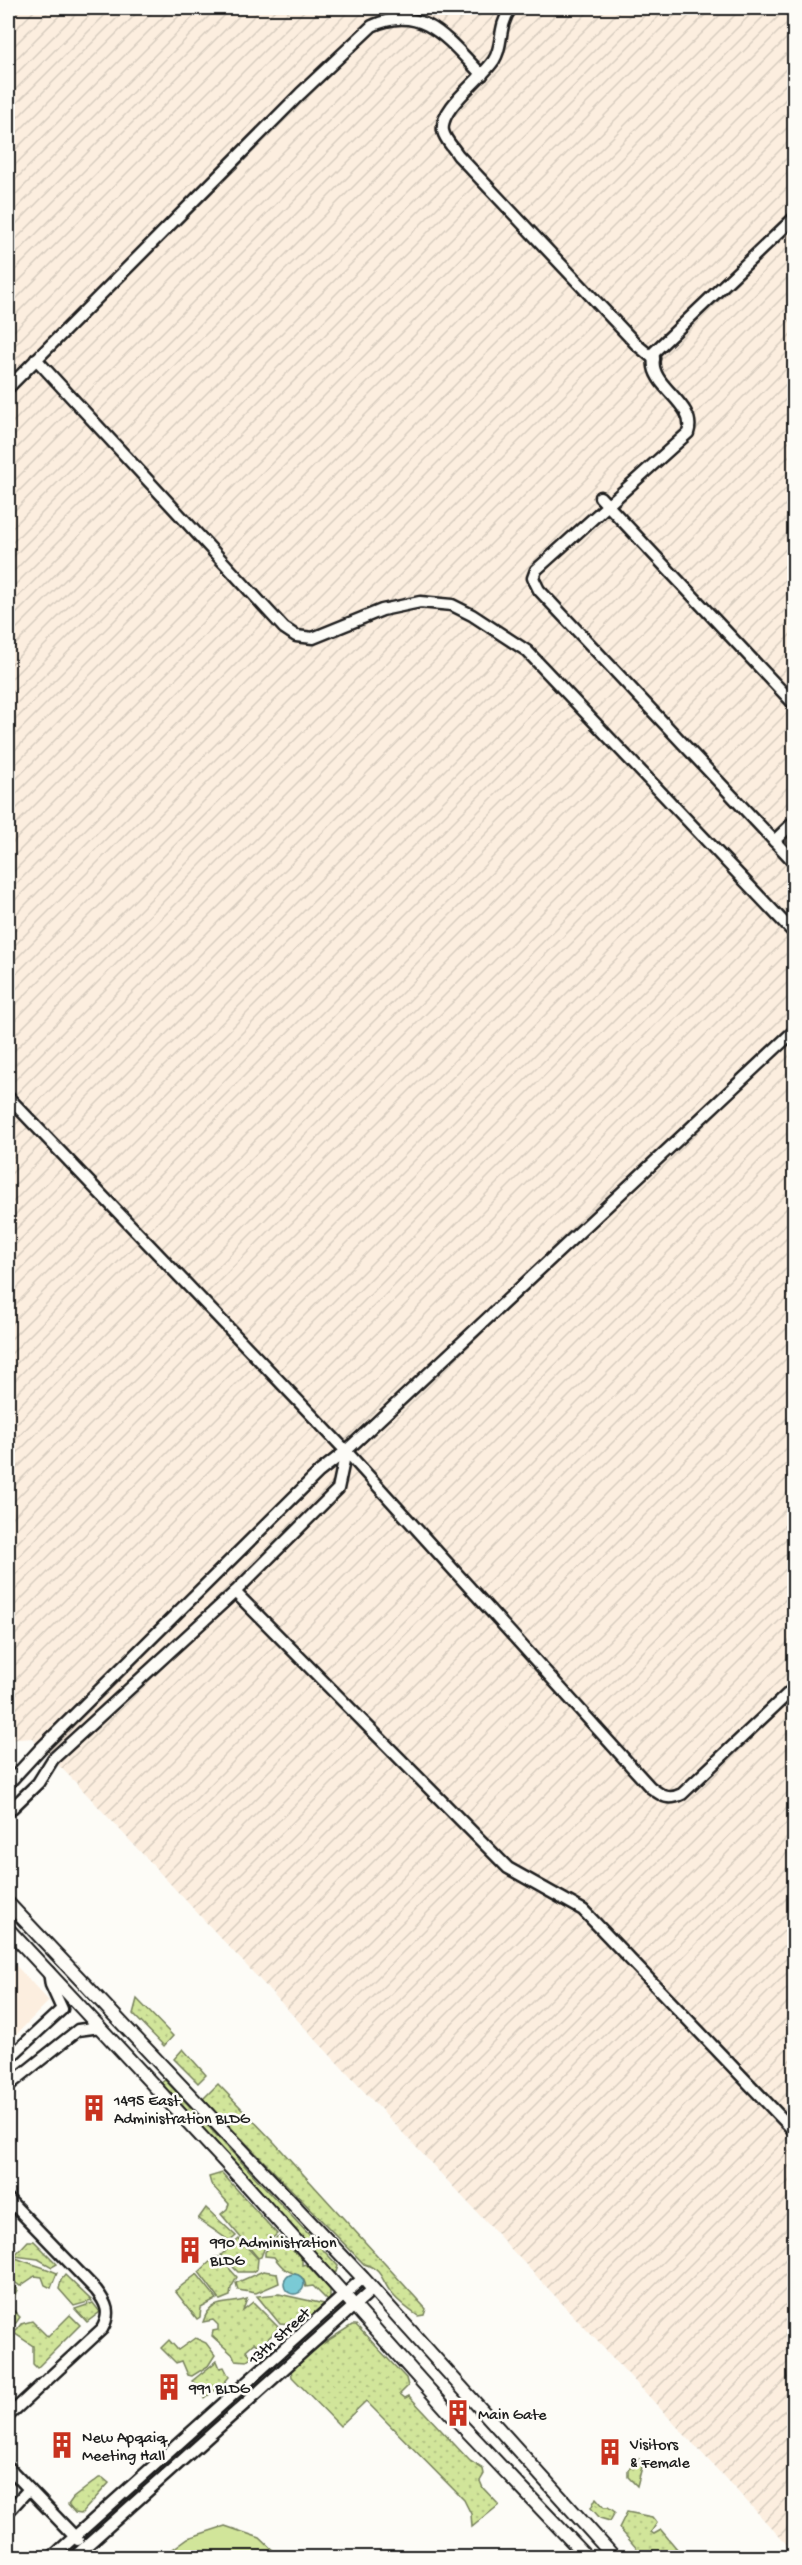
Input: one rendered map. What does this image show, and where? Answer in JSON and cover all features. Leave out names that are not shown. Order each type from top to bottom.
[{"type":"street","points":[[511,8],[502,22],[500,45],[494,60],[445,115],[443,125],[448,141],[629,336],[654,359]]},
{"type":"street","points":[[8,388],[300,94],[372,26],[382,21],[404,17],[425,24],[447,39],[482,75]]},
{"type":"street","points":[[795,218],[654,352],[656,374],[682,408],[690,426],[688,433],[536,570],[533,578],[535,585],[795,862]]},
{"type":"street","points":[[36,359],[284,628],[296,636],[313,638],[382,610],[420,602],[452,605],[472,615],[527,651],[795,933]]},
{"type":"street","points":[[600,497],[795,704]]},
{"type":"street","points":[[774,840],[795,822]]},
{"type":"street","points":[[8,1784],[41,1748],[319,1472],[346,1451],[795,1031]]},
{"type":"street","points":[[8,1097],[346,1451],[650,1787],[663,1797],[672,1798],[682,1794],[795,1688]]},
{"type":"street","points":[[8,1820],[38,1783],[53,1759],[235,1592],[338,1489],[346,1451]]},
{"type":"street","points":[[235,1592],[508,1868],[583,1910],[795,2131]]},
{"type":"street","points":[[8,1812],[38,1783]]},
{"type":"street","points":[[8,1903],[363,2278],[615,2558]]},
{"type":"street","points":[[8,1929],[239,2177],[448,2412],[588,2558]]},
{"type":"street","points":[[8,2059],[62,2009],[51,1985],[49,1972]]},
{"type":"street","points":[[8,2086],[78,2030],[100,2027]]},
{"type":"street","points":[[8,2199],[96,2290],[106,2302],[108,2318],[102,2329],[8,2416]]},
{"type":"street","name":"13th Street","points":[[51,2558],[363,2278]]},
{"type":"street","name":"13th Street","points":[[73,2558],[373,2289]]},
{"type":"street","points":[[8,2467],[85,2547]]},
{"type":"street","points":[[8,2512],[29,2489]]},
{"type":"shaded area","points":[[8,8],[794,8],[794,2552],[78,1785],[32,1738],[8,1740]]},
{"type":"shaded area","points":[[8,1957],[49,2001],[8,2043]]},
{"type":"green space","points":[[137,1999],[173,2036],[164,2046],[133,2014]]},
{"type":"green space","points":[[183,2049],[206,2075],[198,2083],[174,2059]]},
{"type":"green space","points":[[165,2080],[338,2266],[336,2272],[331,2273],[161,2083]]},
{"type":"green space","points":[[218,2084],[426,2309],[424,2315],[418,2316],[398,2300],[388,2289],[379,2273],[364,2264],[203,2099]]},
{"type":"green space","points":[[222,2173],[277,2234],[266,2244],[261,2257],[258,2258],[221,2214],[229,2204],[211,2184],[209,2177]]},
{"type":"green space","points":[[206,2208],[236,2236],[230,2241],[198,2219]]},
{"type":"green space","points":[[277,2237],[280,2237],[302,2259],[302,2265],[306,2264],[330,2290],[330,2303],[313,2286],[306,2287],[301,2276],[285,2269],[274,2257],[265,2256],[265,2252]]},
{"type":"green space","points":[[239,2239],[258,2259],[257,2269],[252,2272],[238,2272],[221,2255]]},
{"type":"green space","points":[[28,2241],[34,2241],[57,2264],[52,2267],[38,2259],[14,2256]]},
{"type":"green space","points":[[11,2256],[57,2273],[51,2288],[45,2285],[42,2277],[35,2276],[20,2286],[8,2277],[8,2260]]},
{"type":"green space","points":[[215,2257],[219,2257],[237,2277],[231,2288],[230,2296],[220,2300],[199,2272]]},
{"type":"green space","points":[[263,2271],[277,2273],[279,2283],[256,2293],[238,2290],[236,2283]]},
{"type":"green space","points":[[197,2274],[217,2299],[201,2308],[200,2317],[197,2319],[175,2291]]},
{"type":"green space","points":[[65,2275],[92,2301],[74,2306],[59,2289]]},
{"type":"green space","points":[[8,2285],[9,2287],[14,2285],[17,2290],[9,2306],[20,2317],[16,2323],[8,2326]]},
{"type":"green space","points":[[279,2294],[324,2304],[326,2308],[301,2326],[280,2324],[257,2296]]},
{"type":"green space","points":[[247,2299],[243,2310],[253,2302],[279,2328],[260,2346],[254,2343],[246,2350],[252,2357],[247,2361],[235,2360],[233,2355],[212,2336],[213,2331],[218,2330],[218,2325],[213,2320],[203,2322],[206,2314],[215,2306]]},
{"type":"green space","points":[[93,2303],[100,2312],[87,2322],[75,2309]]},
{"type":"green space","points":[[70,2315],[80,2325],[37,2368],[33,2364],[33,2346],[14,2333],[21,2324],[32,2321],[48,2337]]},
{"type":"green space","points":[[352,2325],[356,2325],[406,2378],[408,2386],[400,2394],[405,2398],[409,2396],[470,2461],[483,2469],[484,2474],[480,2481],[483,2488],[499,2505],[472,2527],[471,2514],[464,2500],[366,2401],[340,2426],[292,2377],[291,2369],[307,2354]]},
{"type":"green space","points":[[195,2338],[206,2343],[215,2355],[208,2366],[192,2376],[188,2375],[182,2361],[176,2363],[161,2348],[169,2340],[178,2350]]},
{"type":"green space","points":[[217,2361],[220,2368],[224,2367],[229,2377],[205,2398],[192,2381]]},
{"type":"green space","points":[[639,2459],[642,2467],[637,2486],[628,2477],[628,2470]]},
{"type":"green space","points":[[99,2478],[109,2483],[81,2514],[75,2513],[68,2505],[73,2498]]},
{"type":"green space","points":[[596,2498],[604,2507],[615,2512],[610,2521],[600,2518],[591,2508]]},
{"type":"green space","points":[[627,2512],[652,2517],[657,2523],[651,2532],[654,2534],[661,2530],[684,2557],[636,2557],[639,2551],[619,2528]]},
{"type":"green space","points":[[225,2526],[260,2538],[280,2557],[162,2557],[188,2538]]},
{"type":"water","points":[[294,2274],[301,2277],[304,2284],[301,2291],[294,2294],[287,2291],[284,2284],[287,2277]]},
{"type":"place","name":"1495 East Administration BLDG","points":[[94,2108]]},
{"type":"place","name":"990 Administration BLDG","points":[[190,2250]]},
{"type":"place","name":"991 BLDG","points":[[169,2387]]},
{"type":"place","name":"Main Gate","points":[[458,2413]]},
{"type":"place","name":"New Apqaiq Meeting Hall","points":[[62,2445]]},
{"type":"place","name":"Visitors & Female","points":[[610,2452]]}]
